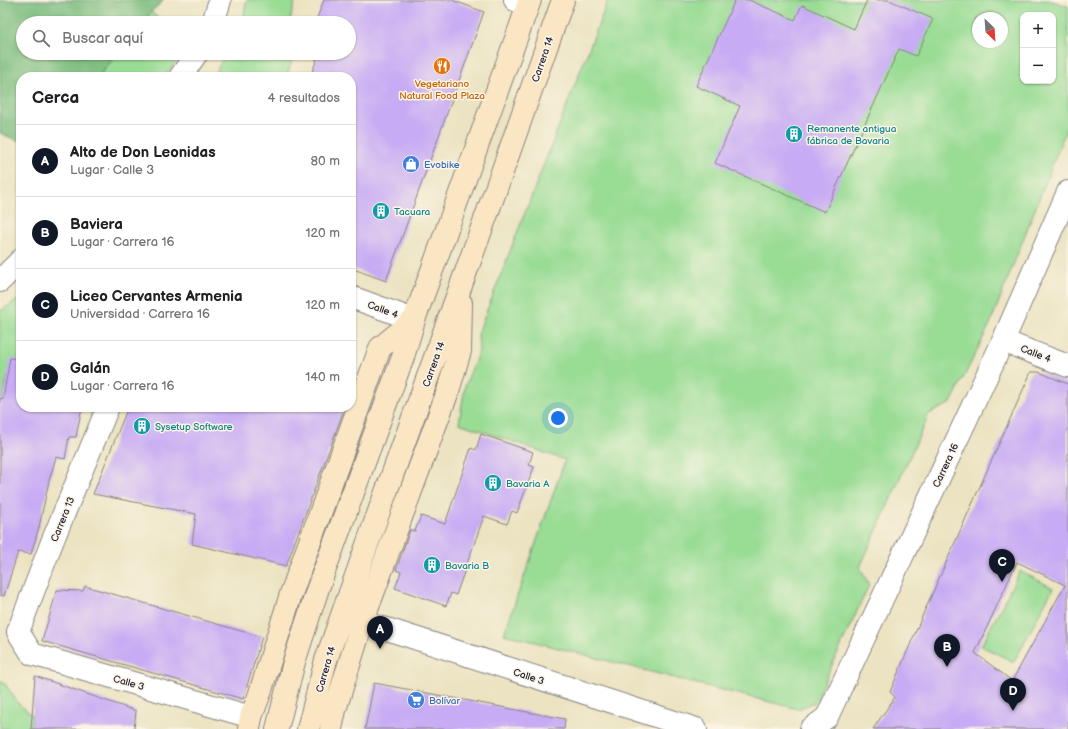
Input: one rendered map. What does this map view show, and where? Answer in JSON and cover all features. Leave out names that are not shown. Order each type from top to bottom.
[{"type":"main road","name":"Carrera 14","points":[[308,729],[326,660],[372,528],[496,190],[563,0]]},
{"type":"main road","points":[[277,729],[294,662],[318,588],[403,357],[414,320],[524,2]]},
{"type":"main road","points":[[331,729],[335,710],[362,623],[448,391],[460,351],[460,286]]},
{"type":"main road","points":[[250,723],[291,594],[380,348],[414,320]]},
{"type":"street","points":[[215,16],[220,0]]},
{"type":"street","points":[[184,72],[192,60]]},
{"type":"street","name":"Carrera 16","points":[[811,729],[827,717],[1003,341],[1068,192]]},
{"type":"street","points":[[0,281],[16,265]]},
{"type":"street","name":"Calle 4","points":[[356,300],[414,320]]},
{"type":"street","name":"Calle 4","points":[[1003,341],[1068,366]]},
{"type":"street","name":"Carrera 13","points":[[18,632],[52,542],[106,412]]},
{"type":"street","name":"Calle 3","points":[[362,623],[390,630],[696,729]]},
{"type":"street","name":"Calle 3","points":[[18,632],[32,654],[250,723]]},
{"type":"green space","points":[[0,0],[164,0],[148,16],[16,16],[16,60],[112,60],[102,72],[16,72],[16,140],[0,133]]},
{"type":"green space","points":[[247,0],[300,0],[295,2],[291,16],[244,16]]},
{"type":"green space","points":[[608,0],[1049,0],[1068,6],[1068,125],[990,324],[951,403],[929,414],[860,567],[869,585],[815,702],[798,709],[504,634],[565,460],[459,423],[465,386],[479,351],[478,333]]},
{"type":"green space","points":[[151,12],[156,16],[148,16]]},
{"type":"green space","points":[[112,60],[177,60],[168,72],[102,72]]},
{"type":"green space","points":[[222,60],[293,60],[288,72],[216,72]]},
{"type":"green space","points":[[16,301],[16,378],[7,376],[3,399],[0,398],[0,311]]},
{"type":"green space","points":[[1020,571],[1053,588],[1014,662],[981,646]]},
{"type":"green space","points":[[0,681],[3,681],[18,703],[32,715],[31,729],[0,729]]},
{"type":"building","points":[[324,0],[452,0],[484,12],[386,281],[356,270],[356,72],[312,72],[317,60],[356,60],[356,16],[318,16]]},
{"type":"building","name":"Remanente antigua fábrica de Bavaria","points":[[735,0],[749,0],[795,20],[802,5],[854,29],[867,0],[889,0],[933,19],[916,56],[899,49],[825,212],[715,163],[740,106],[696,86]]},
{"type":"building","points":[[10,358],[16,359],[16,412],[81,412],[76,437],[69,437],[65,459],[56,457],[31,554],[18,552],[4,596],[0,595],[0,398],[3,399]]},
{"type":"building","points":[[1031,372],[1039,372],[1068,384],[1068,729],[873,729],[895,697],[890,692]],"holes":[[[1017,562],[1065,585],[1012,681],[975,653]]]},
{"type":"building","points":[[126,412],[343,412],[286,566],[192,544],[196,514],[93,494]]},
{"type":"building","points":[[481,434],[533,452],[529,465],[534,467],[517,513],[512,511],[507,524],[484,516],[456,595],[451,593],[446,606],[395,588],[401,572],[396,570],[410,530],[415,531],[421,516],[445,524],[471,448],[476,450]]},
{"type":"building","points":[[85,586],[262,637],[243,699],[42,641],[57,590],[83,591]]},
{"type":"building","points":[[35,676],[136,711],[134,729],[31,729]]},
{"type":"building","name":"Bolívar","points":[[374,683],[565,719],[564,729],[365,729]]},
{"type":"place","name":"Vegetariano Natural Food Plaza","points":[[442,66]]},
{"type":"place","name":"Remanente antigua fábrica de Bavaria","points":[[794,134]]},
{"type":"place","name":"Evobike","points":[[411,164]]},
{"type":"place","name":"Tacuara","points":[[381,211]]},
{"type":"place","name":"Sysetup Software","points":[[142,426]]},
{"type":"place","name":"Bavaria A","points":[[493,483]]},
{"type":"place","name":"Bavaria B","points":[[432,565]]},
{"type":"place","name":"Liceo Cervantes Armenia","points":[[1002,582]]},
{"type":"place","name":"Alto de Don Leonidas","points":[[380,649]]},
{"type":"place","name":"Baviera","points":[[947,667]]},
{"type":"place","name":"Bolívar","points":[[416,700]]},
{"type":"place","name":"Galán","points":[[1013,711]]}]
